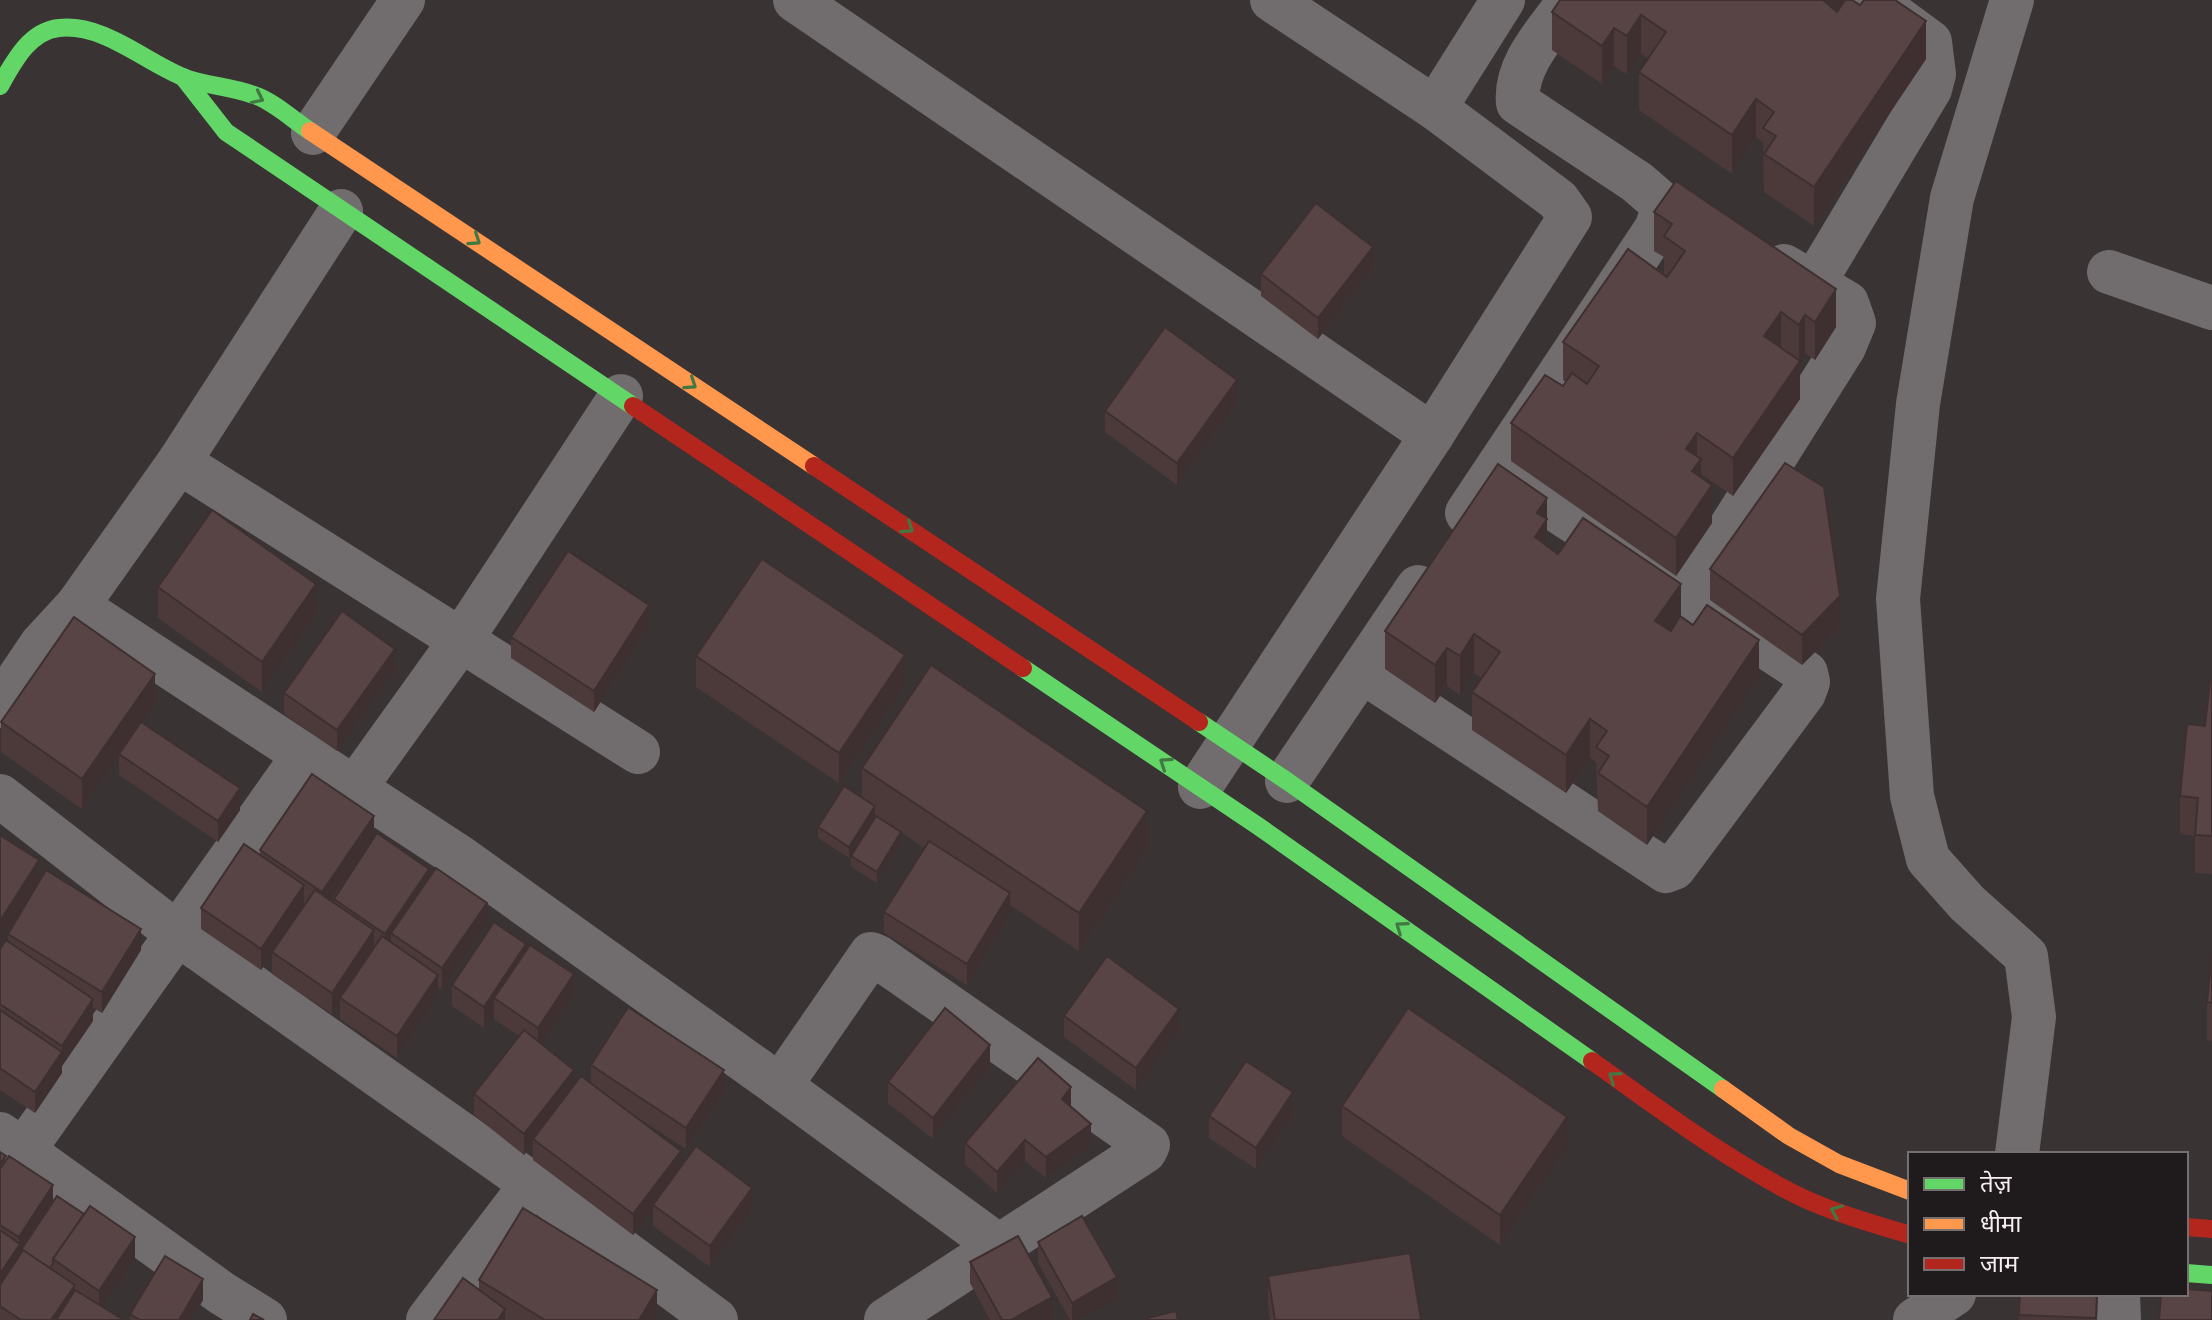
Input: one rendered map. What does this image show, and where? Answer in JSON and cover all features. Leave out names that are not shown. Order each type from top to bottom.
[{"type":"street","points":[[313,133],[403,0]]},
{"type":"street","points":[[795,0],[1432,435]]},
{"type":"street","points":[[1200,787],[1432,435],[1570,217],[1558,200],[1435,108],[1272,0]]},
{"type":"street","points":[[1435,108],[1503,0]]},
{"type":"street","points":[[1570,0],[1527,61],[1517,88],[1518,103],[1649,192],[1704,222]]},
{"type":"street","points":[[1814,283],[1930,89],[1934,74],[1930,42],[1873,0]]},
{"type":"street","points":[[2012,0],[1952,198],[1918,404],[1898,599],[1912,796],[1928,859],[1967,903],[2026,956],[2034,1017],[2017,1152]]},
{"type":"street","points":[[0,86],[19,53],[62,14],[87,31],[183,77],[256,95],[1230,742],[1789,1136],[1839,1164],[1908,1190]]},
{"type":"street","points":[[183,77],[226,132],[1200,787],[1697,1134],[1783,1188],[1838,1213],[1908,1234]]},
{"type":"street","points":[[1287,781],[1656,229],[1662,212],[1659,201],[1649,192]]},
{"type":"street","points":[[0,706],[41,645],[77,606],[179,462],[341,211]]},
{"type":"street","points":[[1688,595],[1844,347],[1854,323],[1847,303],[1745,245]]},
{"type":"street","points":[[2109,272],[2212,308]]},
{"type":"street","points":[[354,789],[461,640],[621,396]]},
{"type":"street","points":[[179,462],[638,752]]},
{"type":"street","points":[[1362,671],[1666,871],[1674,868],[1804,693],[1808,682],[1806,673],[1496,471]]},
{"type":"street","points":[[77,606],[461,858],[1000,1247]]},
{"type":"street","points":[[265,1320],[215,1307],[12,1142],[178,934],[304,755]]},
{"type":"street","points":[[0,796],[178,934],[532,1184],[716,1320]]},
{"type":"street","points":[[780,1086],[871,954],[1148,1145],[1145,1151],[886,1320]]},
{"type":"street","points":[[428,1320],[532,1184]]},
{"type":"street","points":[[2188,1227],[2212,1229]]},
{"type":"street","points":[[2188,1273],[2212,1275]]},
{"type":"street","points":[[1915,1320],[1951,1296]]},
{"type":"street","points":[[2118,1296],[2119,1320]]},
{"type":"building","points":[[1560,0],[1823,0],[1837,12],[1845,0],[1860,5],[1864,0],[1895,0],[1926,21],[1814,187],[1764,154],[1776,136],[1763,128],[1774,112],[1756,99],[1732,135],[1639,72],[1666,32],[1641,15],[1627,36],[1614,28],[1602,46],[1552,12]]},
{"type":"building","points":[[1676,181],[1836,289],[1815,322],[1805,315],[1799,325],[1781,312],[1764,336],[1800,361],[1733,458],[1697,433],[1686,449],[1701,459],[1692,471],[1712,485],[1676,538],[1511,423],[1545,375],[1563,386],[1572,373],[1587,384],[1599,366],[1563,342],[1628,249],[1667,277],[1685,251],[1664,236],[1672,224],[1654,212]]},
{"type":"building","points":[[1316,203],[1373,247],[1318,318],[1261,274]]},
{"type":"building","points":[[1165,327],[1237,380],[1177,463],[1105,411]]},
{"type":"building","points":[[1785,463],[1824,487],[1840,596],[1802,635],[1710,569]]},
{"type":"building","points":[[1498,464],[1547,498],[1537,513],[1547,519],[1535,537],[1558,554],[1583,518],[1681,584],[1655,621],[1671,631],[1680,616],[1693,625],[1707,605],[1759,640],[1647,807],[1598,773],[1609,756],[1596,747],[1607,731],[1590,719],[1566,755],[1472,692],[1500,652],[1474,634],[1460,656],[1447,648],[1435,665],[1385,631]]},
{"type":"building","points":[[212,510],[316,584],[262,662],[158,587]]},
{"type":"building","points":[[568,551],[649,605],[594,691],[511,637]]},
{"type":"building","points":[[762,559],[905,655],[839,753],[696,656]]},
{"type":"building","points":[[342,611],[395,649],[337,730],[284,693]]},
{"type":"building","points":[[74,617],[155,674],[82,779],[1,722]]},
{"type":"building","points":[[931,665],[1147,811],[1079,913],[862,768]]},
{"type":"building","points":[[2210,681],[2212,836],[2195,835],[2198,798],[2180,796],[2187,724],[2205,726]]},
{"type":"building","points":[[141,722],[240,788],[218,821],[119,754]]},
{"type":"building","points":[[312,774],[374,816],[322,892],[260,850]]},
{"type":"building","points":[[844,786],[875,806],[849,847],[818,827]]},
{"type":"building","points":[[876,816],[901,832],[877,872],[851,856]]},
{"type":"building","points":[[377,833],[429,869],[385,934],[334,899]]},
{"type":"building","points":[[0,835],[39,860],[0,921]]},
{"type":"building","points":[[929,841],[1010,893],[967,964],[884,912]]},
{"type":"building","points":[[244,844],[304,885],[261,949],[201,908]]},
{"type":"building","points":[[436,868],[487,903],[442,968],[391,933]]},
{"type":"building","points":[[46,870],[141,929],[102,992],[8,934]]},
{"type":"building","points":[[315,890],[374,930],[332,993],[272,952]]},
{"type":"building","points":[[494,922],[526,944],[484,1007],[452,985]]},
{"type":"building","points":[[382,936],[438,975],[397,1036],[340,998]]},
{"type":"building","points":[[6,940],[93,999],[62,1046],[0,1004],[0,949]]},
{"type":"building","points":[[530,945],[574,974],[538,1028],[494,998]]},
{"type":"building","points":[[2212,954],[2212,1003],[2207,1002]]},
{"type":"building","points":[[1107,956],[1179,1009],[1136,1068],[1064,1016]]},
{"type":"building","points":[[628,1007],[724,1070],[686,1128],[591,1065]]},
{"type":"building","points":[[945,1008],[990,1045],[933,1118],[888,1082]]},
{"type":"building","points":[[1408,1008],[1567,1117],[1500,1215],[1342,1106]]},
{"type":"building","points":[[0,1010],[62,1052],[35,1092],[0,1068]]},
{"type":"building","points":[[524,1030],[574,1070],[524,1134],[474,1094]]},
{"type":"building","points":[[1038,1058],[1071,1087],[1062,1099],[1091,1124],[1046,1157],[1025,1140],[997,1172],[965,1143]]},
{"type":"building","points":[[1246,1061],[1293,1092],[1256,1148],[1209,1116]]},
{"type":"building","points":[[581,1076],[681,1151],[633,1214],[533,1139]]},
{"type":"building","points":[[696,1146],[752,1188],[710,1246],[653,1205]]},
{"type":"building","points":[[9,1156],[53,1185],[19,1237],[0,1225],[0,1169]]},
{"type":"building","points":[[57,1196],[84,1214],[50,1268],[21,1250]]},
{"type":"building","points":[[90,1206],[135,1237],[99,1291],[53,1259]]},
{"type":"building","points":[[523,1208],[657,1290],[639,1320],[545,1320],[479,1280]]},
{"type":"building","points":[[1082,1216],[1117,1277],[1072,1303],[1038,1242]]},
{"type":"building","points":[[0,1230],[20,1244],[0,1274]]},
{"type":"building","points":[[1018,1236],[1052,1297],[1011,1320],[1002,1320],[970,1262]]},
{"type":"building","points":[[23,1250],[75,1285],[51,1320],[21,1320],[0,1306],[0,1285]]},
{"type":"building","points":[[1410,1253],[1421,1320],[1275,1320],[1268,1276]]},
{"type":"building","points":[[165,1256],[203,1279],[179,1320],[140,1320],[130,1314]]},
{"type":"building","points":[[463,1278],[505,1309],[498,1320],[434,1320]]},
{"type":"building","points":[[2188,1289],[2212,1291],[2212,1320],[2159,1320],[2161,1296],[2188,1296]]},
{"type":"building","points":[[75,1290],[124,1320],[56,1320]]},
{"type":"building","points":[[2020,1296],[2097,1296],[2096,1318],[2019,1315]]},
{"type":"building","points":[[1176,1311],[1178,1320],[1139,1320]]},
{"type":"building","points":[[253,1314],[264,1320],[250,1320]]},
{"type":"traffic: fast","points":[[0,86],[23,50],[39,35],[48,30],[76,28],[109,38],[188,79],[261,98],[310,131]]},
{"type":"traffic: fast","points":[[183,77],[226,132],[633,406]]},
{"type":"traffic: fast","points":[[1023,668],[1258,826],[1592,1061]]},
{"type":"traffic: fast","points":[[1199,722],[1723,1089]]},
{"type":"traffic: fast","points":[[2188,1273],[2212,1275]]},
{"type":"traffic: slow","points":[[310,131],[814,466]]},
{"type":"traffic: slow","points":[[1723,1089],[1789,1136],[1839,1164],[1908,1190]]},
{"type":"traffic: jam","points":[[633,406],[1023,668]]},
{"type":"traffic: jam","points":[[814,466],[1199,722]]},
{"type":"traffic: jam","points":[[1592,1061],[1709,1144],[1783,1188],[1829,1209],[1908,1234]]},
{"type":"traffic: jam","points":[[2188,1227],[2212,1229]]}]
